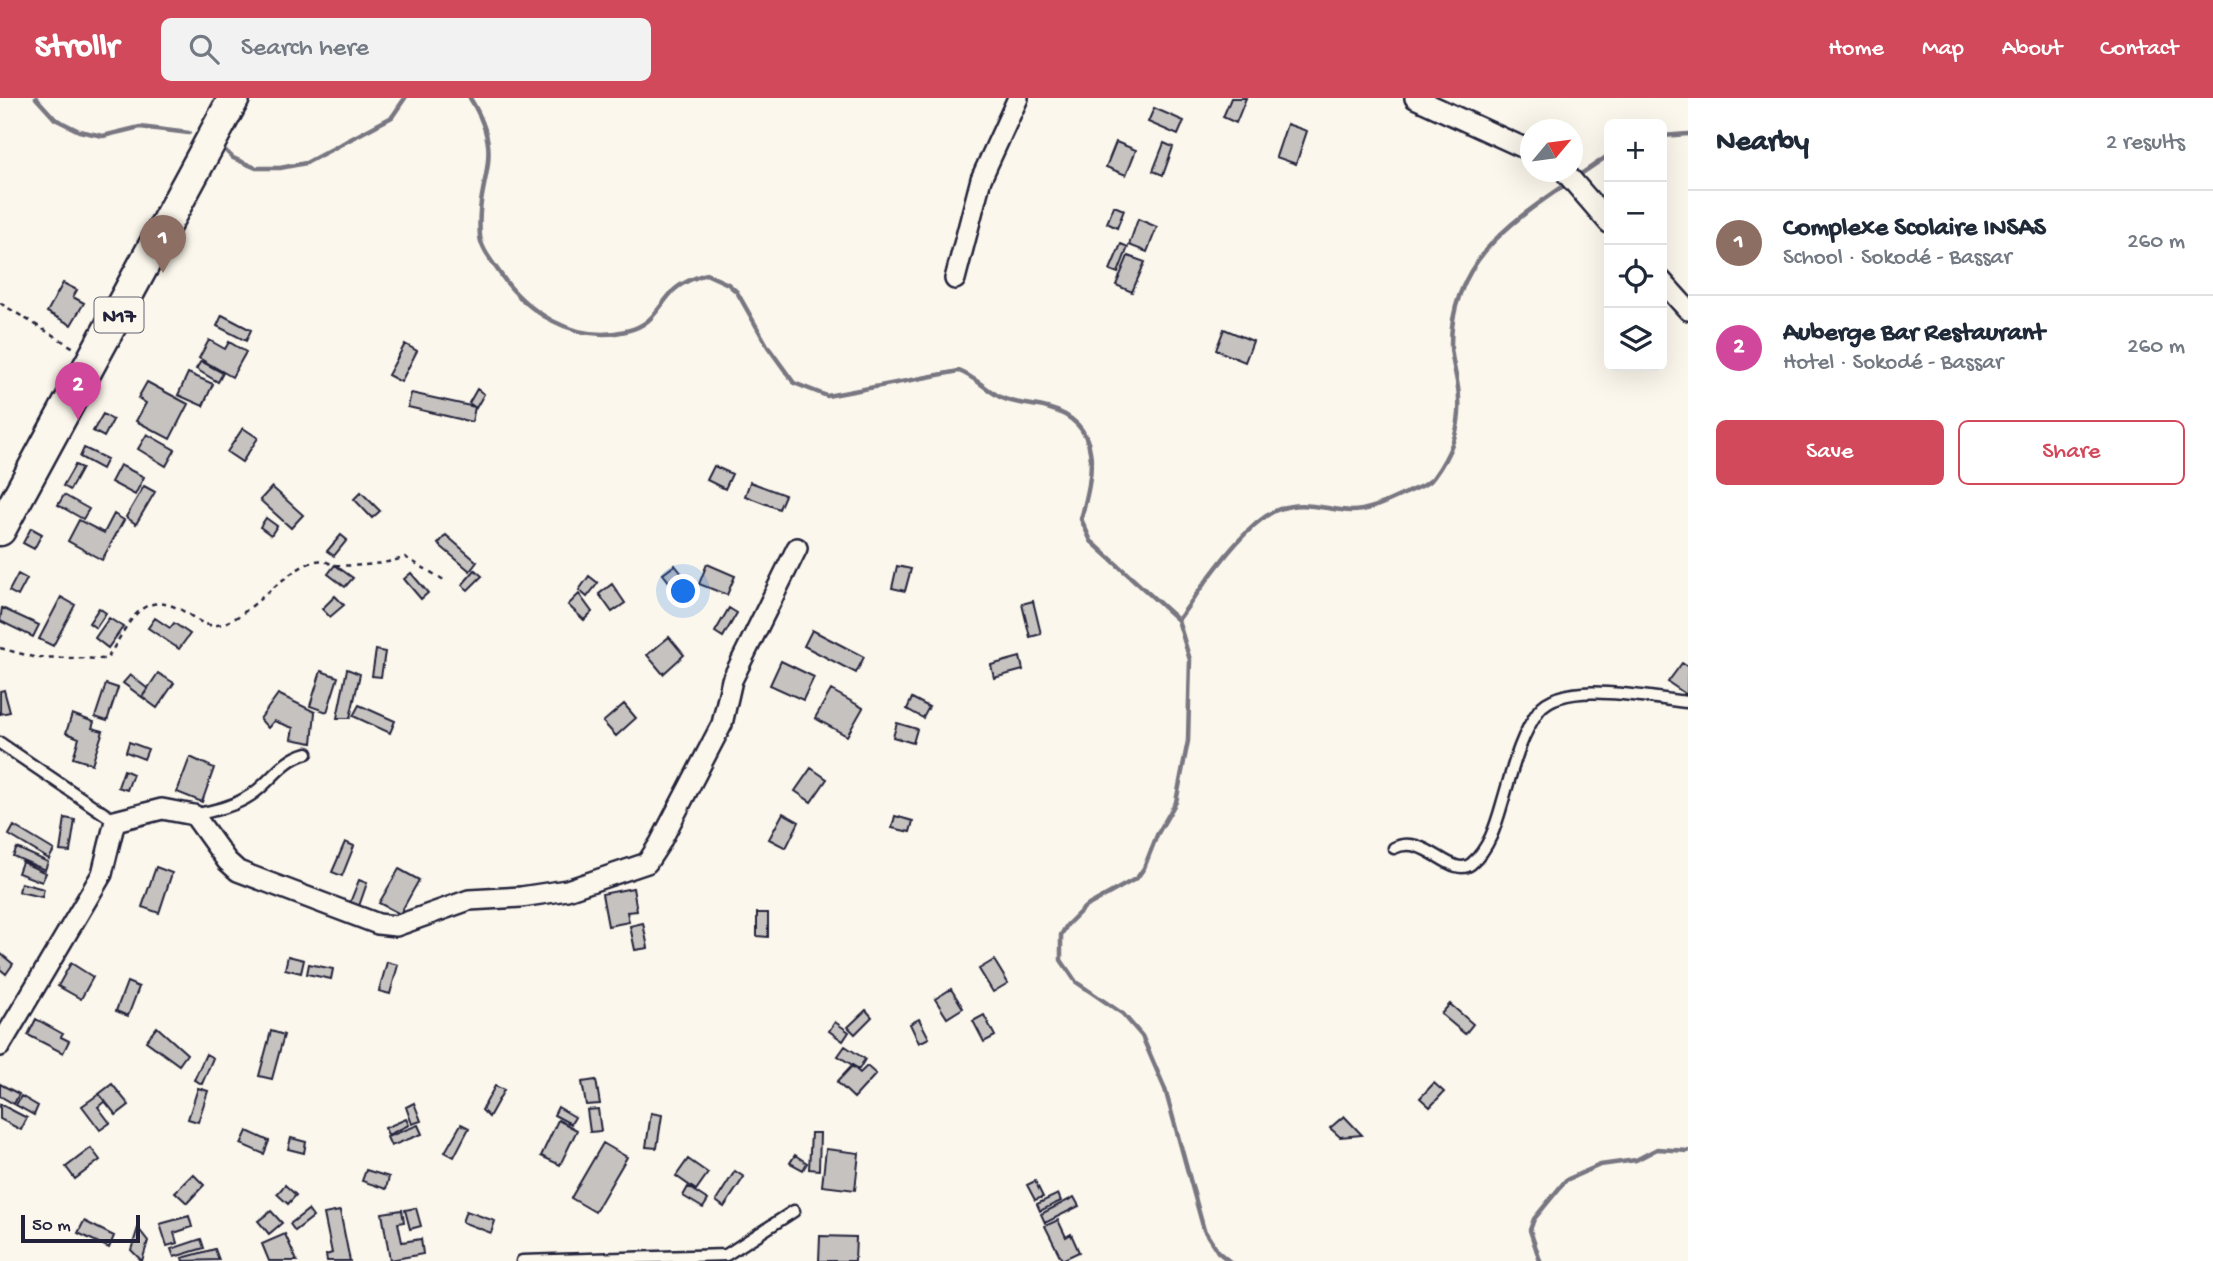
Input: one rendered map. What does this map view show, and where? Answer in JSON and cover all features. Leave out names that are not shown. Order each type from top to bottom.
[{"type":"main road","name":"N17","points":[[0,530],[95,360],[234,98]]},
{"type":"street","points":[[955,278],[981,179],[1018,98]]},
{"type":"street","points":[[1415,98],[1520,146]]},
{"type":"street","points":[[1574,182],[1604,217]]},
{"type":"street","points":[[1667,287],[1688,310]]},
{"type":"street","points":[[0,1046],[102,874],[115,821],[162,809],[194,815],[227,862],[238,872],[378,923],[396,926],[469,900],[521,897],[566,890],[647,863],[722,724],[732,680],[797,548]]},
{"type":"lane","points":[[1394,848],[1405,842],[1416,844],[1458,867],[1468,866],[1479,857],[1494,832],[1519,746],[1540,709],[1552,699],[1565,694],[1594,692],[1688,702]]},
{"type":"lane","points":[[0,743],[115,821]]},
{"type":"lane","points":[[194,815],[227,808],[253,794],[293,757],[307,753]]},
{"type":"lane","points":[[522,1261],[726,1255],[794,1211]]},
{"type":"path","points":[[0,303],[95,360]]},
{"type":"path","points":[[0,648],[33,657],[107,659],[139,609],[151,603],[164,602],[203,623],[216,625],[230,621],[283,579],[315,561],[371,565],[405,557],[444,580]]},
{"type":"building","points":[[1231,98],[1246,98],[1236,123],[1223,117]]},
{"type":"building","points":[[1154,108],[1184,121],[1178,135],[1148,122]]},
{"type":"building","points":[[1287,124],[1307,131],[1296,164],[1276,157]]},
{"type":"building","points":[[1116,142],[1136,150],[1126,175],[1106,167]]},
{"type":"building","points":[[1164,143],[1173,147],[1163,175],[1153,171]]},
{"type":"building","points":[[1114,206],[1124,210],[1117,228],[1107,223]]},
{"type":"building","points":[[1138,219],[1157,227],[1147,252],[1129,245]]},
{"type":"building","points":[[1121,244],[1128,247],[1118,273],[1110,270]]},
{"type":"building","points":[[1128,256],[1145,262],[1132,292],[1116,285]]},
{"type":"building","points":[[63,283],[77,290],[73,297],[84,303],[71,325],[47,312]]},
{"type":"building","points":[[222,315],[251,330],[246,341],[217,326]]},
{"type":"building","points":[[1224,329],[1253,341],[1245,362],[1216,350]]},
{"type":"building","points":[[209,340],[225,349],[229,342],[246,352],[232,377],[199,358]]},
{"type":"building","points":[[405,344],[417,351],[401,382],[388,375]]},
{"type":"building","points":[[201,361],[223,373],[218,382],[196,369]]},
{"type":"building","points":[[188,373],[213,384],[203,406],[178,395]]},
{"type":"building","points":[[147,382],[188,404],[170,439],[136,421],[146,403],[138,398]]},
{"type":"building","points":[[477,389],[484,394],[476,408],[469,403]]},
{"type":"building","points":[[411,393],[475,407],[472,422],[408,407]]},
{"type":"building","points":[[103,414],[113,420],[104,437],[93,431]]},
{"type":"building","points":[[243,428],[258,438],[242,462],[227,452]]},
{"type":"building","points":[[147,434],[175,450],[166,466],[138,449]]},
{"type":"building","points":[[84,448],[107,459],[102,469],[80,457]]},
{"type":"building","points":[[75,465],[82,468],[70,490],[63,486]]},
{"type":"building","points":[[120,465],[144,477],[135,495],[111,482]]},
{"type":"building","points":[[714,466],[732,474],[725,489],[707,480]]},
{"type":"building","points":[[750,482],[785,495],[779,509],[745,496]]},
{"type":"building","points":[[144,486],[155,492],[136,524],[126,517]]},
{"type":"building","points":[[272,487],[303,515],[291,528],[260,500]]},
{"type":"building","points":[[361,492],[380,511],[372,518],[354,499]]},
{"type":"building","points":[[64,495],[89,509],[83,519],[58,505]]},
{"type":"building","points":[[114,514],[124,520],[102,560],[68,541],[79,520],[104,533]]},
{"type":"building","points":[[266,518],[277,526],[271,535],[260,527]]},
{"type":"building","points":[[31,528],[42,534],[34,549],[23,543]]},
{"type":"building","points":[[341,535],[347,540],[334,556],[327,551]]},
{"type":"building","points":[[446,535],[477,562],[470,571],[438,544]]},
{"type":"building","points":[[707,564],[735,576],[727,595],[699,584]]},
{"type":"building","points":[[335,565],[353,578],[345,587],[328,574]]},
{"type":"building","points":[[675,565],[693,588],[681,597],[663,574]]},
{"type":"building","points":[[897,566],[911,569],[905,591],[892,588]]},
{"type":"building","points":[[475,570],[482,576],[468,590],[462,585]]},
{"type":"building","points":[[411,573],[428,593],[421,599],[404,579]]},
{"type":"building","points":[[18,574],[27,579],[18,596],[9,591]]},
{"type":"building","points":[[589,576],[598,583],[587,597],[579,590]]},
{"type":"building","points":[[612,584],[625,603],[612,612],[599,594]]},
{"type":"building","points":[[579,594],[592,612],[584,620],[568,605]]},
{"type":"building","points":[[335,596],[344,605],[330,617],[322,609]]},
{"type":"building","points":[[61,597],[75,605],[53,646],[39,639]]},
{"type":"building","points":[[1033,601],[1041,634],[1030,637],[1022,604]]},
{"type":"building","points":[[2,608],[39,625],[33,637],[0,621]]},
{"type":"building","points":[[99,608],[106,613],[96,628],[89,623]]},
{"type":"building","points":[[729,608],[737,613],[723,637],[715,632]]},
{"type":"building","points":[[109,618],[123,627],[108,648],[95,638]]},
{"type":"building","points":[[155,618],[170,628],[174,623],[190,634],[179,649],[148,628]]},
{"type":"building","points":[[812,630],[864,657],[856,673],[804,646]]},
{"type":"building","points":[[669,637],[684,655],[663,674],[647,655]]},
{"type":"building","points":[[376,650],[385,652],[381,677],[372,676]]},
{"type":"building","points":[[1020,657],[1023,670],[994,678],[991,665]]},
{"type":"building","points":[[781,661],[814,677],[803,700],[770,685]]},
{"type":"building","points":[[1682,663],[1688,667],[1687,695],[1668,682]]},
{"type":"building","points":[[347,669],[360,674],[350,718],[337,718]]},
{"type":"building","points":[[321,671],[338,677],[327,712],[310,706]]},
{"type":"building","points":[[158,673],[174,683],[157,708],[142,697]]},
{"type":"building","points":[[130,675],[148,689],[142,697],[123,683]]},
{"type":"building","points":[[106,684],[118,688],[107,721],[95,717]]},
{"type":"building","points":[[4,690],[10,712],[0,714],[0,691]]},
{"type":"building","points":[[831,690],[863,708],[847,736],[815,718]]},
{"type":"building","points":[[278,694],[315,712],[312,743],[291,739],[293,728],[274,721],[268,728],[260,719]]},
{"type":"building","points":[[912,698],[929,707],[923,718],[907,709]]},
{"type":"building","points":[[624,704],[636,718],[616,736],[603,722]]},
{"type":"building","points":[[359,705],[395,721],[390,733],[353,716]]},
{"type":"building","points":[[72,714],[94,722],[92,728],[103,731],[92,764],[73,758],[79,738],[66,733]]},
{"type":"building","points":[[897,723],[917,729],[913,743],[893,737]]},
{"type":"building","points":[[129,742],[148,749],[144,759],[126,752]]},
{"type":"building","points":[[190,757],[214,768],[202,802],[177,792]]},
{"type":"building","points":[[811,768],[827,779],[811,802],[795,791]]},
{"type":"building","points":[[124,770],[133,774],[127,790],[118,787]]},
{"type":"building","points":[[783,813],[799,822],[786,848],[769,839]]},
{"type":"building","points":[[895,816],[913,821],[910,832],[892,828]]},
{"type":"building","points":[[65,818],[75,820],[70,852],[60,851]]},
{"type":"building","points":[[14,826],[54,850],[49,859],[9,835]]},
{"type":"building","points":[[345,842],[354,846],[342,876],[332,872]]},
{"type":"building","points":[[17,848],[48,862],[45,870],[13,856]]},
{"type":"building","points":[[22,862],[46,873],[42,882],[18,873]]},
{"type":"building","points":[[156,867],[172,873],[159,913],[142,907]]},
{"type":"building","points":[[399,869],[419,880],[400,914],[379,903]]},
{"type":"building","points":[[359,880],[367,883],[358,909],[349,905]]},
{"type":"building","points":[[21,883],[44,889],[42,897],[19,892]]},
{"type":"building","points":[[633,888],[637,911],[627,912],[629,922],[608,926],[602,894]]},
{"type":"building","points":[[757,913],[768,913],[768,937],[757,936]]},
{"type":"building","points":[[643,923],[648,948],[635,950],[630,926]]},
{"type":"building","points":[[0,953],[13,964],[6,974],[0,969]]},
{"type":"building","points":[[288,956],[304,960],[301,973],[285,969]]},
{"type":"building","points":[[994,960],[1008,983],[993,992],[979,969]]},
{"type":"building","points":[[387,962],[398,965],[390,994],[379,991]]},
{"type":"building","points":[[71,963],[93,977],[81,999],[58,986]]},
{"type":"building","points":[[309,964],[333,969],[331,979],[307,974]]},
{"type":"building","points":[[127,982],[139,987],[128,1016],[116,1011]]},
{"type":"building","points":[[951,989],[963,1008],[947,1018],[935,999]]},
{"type":"building","points":[[1450,1004],[1473,1024],[1465,1034],[1441,1014]]},
{"type":"building","points":[[866,1010],[872,1017],[855,1034],[848,1027]]},
{"type":"building","points":[[984,1015],[995,1036],[984,1042],[973,1021]]},
{"type":"building","points":[[36,1019],[63,1034],[61,1037],[69,1041],[63,1053],[28,1035]]},
{"type":"building","points":[[919,1019],[929,1038],[919,1043],[910,1024]]},
{"type":"building","points":[[835,1022],[849,1032],[843,1041],[829,1031]]},
{"type":"building","points":[[157,1027],[187,1054],[179,1065],[146,1041]]},
{"type":"building","points":[[271,1031],[284,1035],[272,1079],[259,1076]]},
{"type":"building","points":[[845,1046],[865,1059],[859,1069],[838,1056]]},
{"type":"building","points":[[206,1054],[213,1058],[202,1084],[194,1080]]},
{"type":"building","points":[[852,1066],[860,1073],[867,1066],[876,1074],[854,1098],[837,1082]]},
{"type":"building","points":[[596,1080],[600,1104],[586,1105],[582,1082]]},
{"type":"building","points":[[1434,1083],[1444,1092],[1430,1107],[1420,1098]]},
{"type":"building","points":[[0,1084],[19,1094],[14,1104],[0,1096]]},
{"type":"building","points":[[112,1084],[129,1105],[116,1115],[99,1094]]},
{"type":"building","points":[[495,1086],[504,1090],[489,1117],[482,1110]]},
{"type":"building","points":[[198,1088],[208,1091],[198,1122],[188,1119]]},
{"type":"building","points":[[99,1094],[105,1101],[98,1107],[110,1123],[100,1130],[82,1106]]},
{"type":"building","points":[[21,1096],[38,1106],[34,1115],[16,1105]]},
{"type":"building","points":[[414,1103],[421,1121],[412,1124],[406,1107]]},
{"type":"building","points":[[0,1104],[27,1118],[21,1130],[0,1119]]},
{"type":"building","points":[[558,1107],[575,1117],[571,1124],[554,1115]]},
{"type":"building","points":[[598,1109],[601,1131],[590,1132],[587,1110]]},
{"type":"building","points":[[651,1113],[662,1115],[657,1148],[646,1147]]},
{"type":"building","points":[[1344,1116],[1362,1135],[1340,1137],[1330,1128]]},
{"type":"building","points":[[406,1119],[409,1125],[388,1135],[385,1128]]},
{"type":"building","points":[[558,1120],[577,1130],[560,1165],[541,1156]]},
{"type":"building","points":[[461,1124],[469,1128],[454,1157],[445,1152]]},
{"type":"building","points":[[418,1125],[422,1134],[391,1146],[387,1137]]},
{"type":"building","points":[[247,1131],[269,1141],[264,1154],[241,1144]]},
{"type":"building","points":[[811,1133],[820,1133],[819,1170],[809,1169]]},
{"type":"building","points":[[291,1138],[306,1142],[304,1153],[288,1149]]},
{"type":"building","points":[[603,1143],[627,1157],[595,1212],[571,1198]]},
{"type":"building","points":[[91,1148],[100,1160],[75,1179],[66,1167]]},
{"type":"building","points":[[826,1149],[859,1153],[855,1190],[822,1186]]},
{"type":"building","points":[[795,1155],[807,1163],[803,1170],[790,1163]]},
{"type":"building","points":[[688,1159],[708,1173],[696,1190],[676,1176]]},
{"type":"building","points":[[366,1170],[389,1177],[386,1189],[362,1181]]},
{"type":"building","points":[[735,1171],[744,1177],[724,1207],[716,1201]]},
{"type":"building","points":[[193,1174],[204,1185],[187,1203],[175,1192]]},
{"type":"building","points":[[1035,1181],[1043,1197],[1035,1200],[1027,1185]]},
{"type":"building","points":[[285,1185],[296,1195],[288,1204],[277,1194]]},
{"type":"building","points":[[688,1187],[708,1200],[703,1208],[683,1196]]},
{"type":"building","points":[[1058,1194],[1061,1201],[1040,1211],[1037,1204]]},
{"type":"building","points":[[1074,1197],[1079,1206],[1045,1223],[1041,1214]]},
{"type":"building","points":[[416,1208],[421,1226],[410,1229],[405,1210]]},
{"type":"building","points":[[308,1210],[313,1217],[295,1231],[290,1224]]},
{"type":"building","points":[[402,1210],[404,1222],[398,1223],[402,1242],[421,1239],[423,1254],[390,1260],[382,1213]]},
{"type":"building","points":[[271,1211],[282,1223],[269,1234],[258,1221]]},
{"type":"building","points":[[340,1211],[350,1261],[327,1261],[326,1255],[332,1253],[324,1214]]},
{"type":"building","points":[[466,1211],[495,1221],[491,1233],[462,1222]]},
{"type":"building","points":[[189,1216],[192,1227],[174,1233],[177,1243],[167,1246],[160,1224]]},
{"type":"building","points":[[1058,1220],[1066,1237],[1071,1234],[1079,1252],[1062,1260],[1045,1226]]},
{"type":"building","points":[[84,1221],[114,1236],[109,1248],[78,1233]]},
{"type":"building","points":[[138,1228],[148,1241],[142,1261],[131,1250]]},
{"type":"building","points":[[285,1234],[297,1261],[269,1261],[262,1244]]},
{"type":"building","points":[[820,1236],[856,1237],[855,1261],[819,1261]]},
{"type":"building","points":[[201,1239],[204,1248],[174,1257],[171,1249]]},
{"type":"building","points":[[215,1249],[219,1260],[183,1261],[182,1258]]},
{"type":"waterway","points":[[36,98],[55,119],[79,131],[103,136],[140,127],[189,133]]},
{"type":"waterway","points":[[227,152],[233,158],[256,168],[280,168],[306,163],[392,117],[405,98]]},
{"type":"waterway","points":[[470,98],[481,119],[489,153],[480,215],[482,245],[508,284],[536,311],[552,321],[588,333],[626,331],[649,320],[677,288],[706,274],[728,284],[737,292],[768,347],[794,383],[827,396],[959,371],[1000,397],[1047,408],[1066,415],[1078,425],[1086,438],[1090,453],[1089,485],[1081,519],[1091,541],[1178,620],[1190,660],[1188,741],[1176,802],[1157,835],[1144,868],[1137,878],[1085,907],[1067,925],[1061,935],[1061,960],[1076,982],[1123,1014],[1142,1036],[1165,1089],[1204,1230],[1218,1252],[1229,1261]]},
{"type":"waterway","points":[[1667,136],[1688,134]]},
{"type":"waterway","points":[[1583,173],[1604,158]]},
{"type":"waterway","points":[[1178,620],[1236,543],[1250,529],[1277,510],[1296,505],[1351,511],[1365,509],[1421,487],[1433,478],[1445,460],[1458,420],[1459,393],[1451,347],[1453,318],[1460,293],[1471,270],[1504,231],[1568,183]]},
{"type":"waterway","points":[[1540,1261],[1530,1230],[1534,1219],[1566,1180],[1600,1165],[1636,1160],[1657,1149],[1688,1151]]},
{"type":"place","name":"Complexe Scolaire INSAS","points":[[163,273]]},
{"type":"place","name":"Auberge Bar Restaurant","points":[[78,420]]}]
